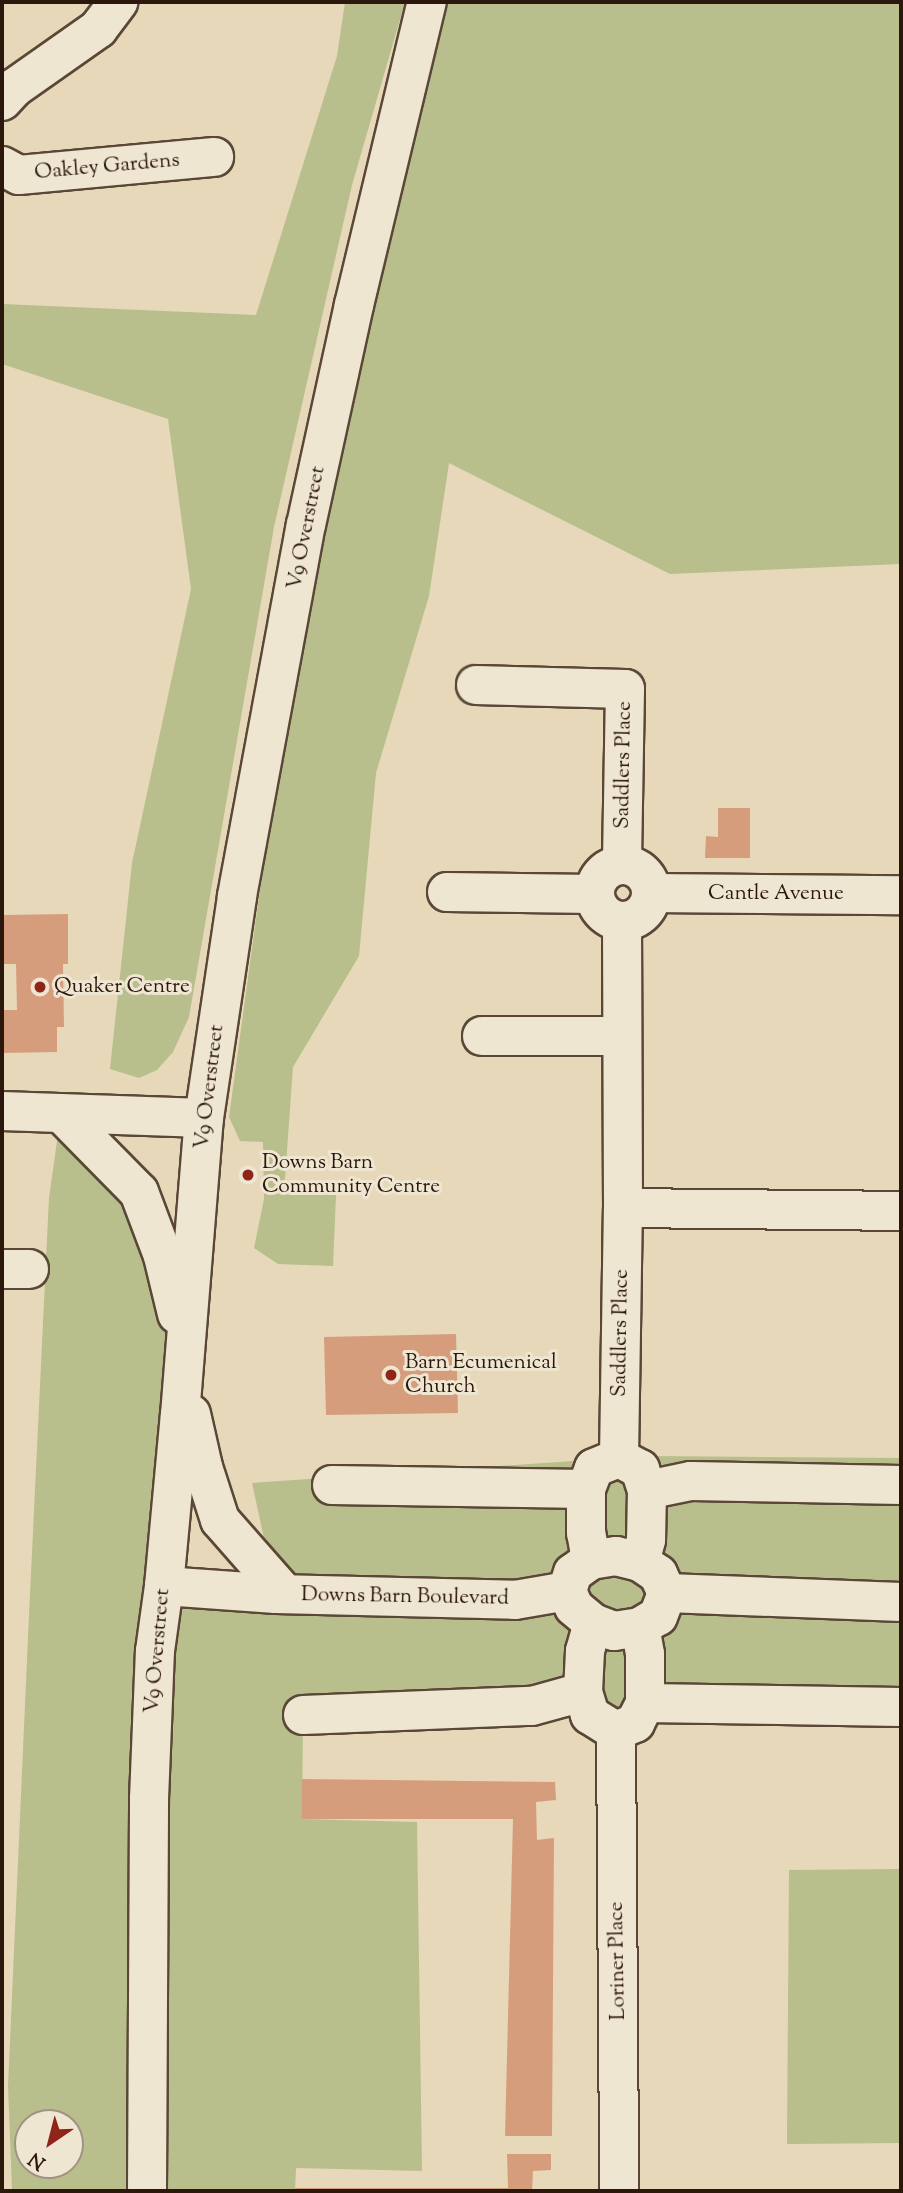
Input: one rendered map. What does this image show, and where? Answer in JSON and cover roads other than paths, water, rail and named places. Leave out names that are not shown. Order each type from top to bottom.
[{"type":"street","points":[[2,101],[14,88],[98,29],[118,2]]},
{"type":"street","name":"V9 Overstreet","points":[[147,2191],[149,1799],[155,1651],[164,1586],[204,1118],[237,896],[306,525],[354,305],[427,2]]},
{"type":"street","name":"Oakley Gardens","points":[[2,166],[19,175],[214,157]]},
{"type":"street","name":"Saddlers Place","points":[[476,685],[625,689],[622,864]]},
{"type":"street","points":[[622,864],[639,870],[650,884],[651,892],[645,910],[639,916],[622,921],[600,910],[594,894],[599,877],[605,870],[622,864]]},
{"type":"street","points":[[447,892],[594,894]]},
{"type":"street","name":"Cantle Avenue","points":[[651,892],[901,895]]},
{"type":"street","name":"Saddlers Place","points":[[619,1458],[623,1208],[622,921]]},
{"type":"street","points":[[482,1036],[622,1036]]},
{"type":"street","points":[[2,1111],[204,1118]]},
{"type":"street","points":[[61,1113],[138,1192],[163,1256],[184,1360]]},
{"type":"street","points":[[623,1208],[901,1211]]},
{"type":"street","name":"Downs Barn Boulevard","points":[[184,1360],[202,1467],[220,1520],[285,1594]]},
{"type":"street","points":[[591,1560],[586,1533],[586,1489],[594,1468],[619,1458],[640,1469],[647,1490],[646,1540],[640,1562]]},
{"type":"street","points":[[647,1490],[691,1481],[901,1485]]},
{"type":"street","points":[[332,1485],[586,1489]]},
{"type":"street","points":[[615,1556],[640,1562],[658,1574],[667,1593],[658,1616],[640,1627],[614,1631],[593,1623],[574,1607],[567,1591],[573,1573],[591,1560],[615,1556]]},
{"type":"street","name":"Downs Barn Boulevard","points":[[164,1586],[285,1594],[515,1600],[567,1591]]},
{"type":"street","points":[[667,1593],[901,1602]]},
{"type":"street","points":[[593,1623],[585,1651],[583,1692],[590,1715],[616,1731],[635,1723],[645,1703],[645,1654],[640,1627]]},
{"type":"street","points":[[303,1715],[532,1706],[583,1692]]},
{"type":"street","points":[[645,1703],[901,1707]]},
{"type":"street","name":"Loriner Place","points":[[616,1731],[620,2191]]},
{"type":"place","name":"Quaker Centre","points":[[40,987]]},
{"type":"place","name":"Downs Barn Community Centre","points":[[248,1175]]},
{"type":"place","name":"Barn Ecumenical Church","points":[[391,1375]]}]
